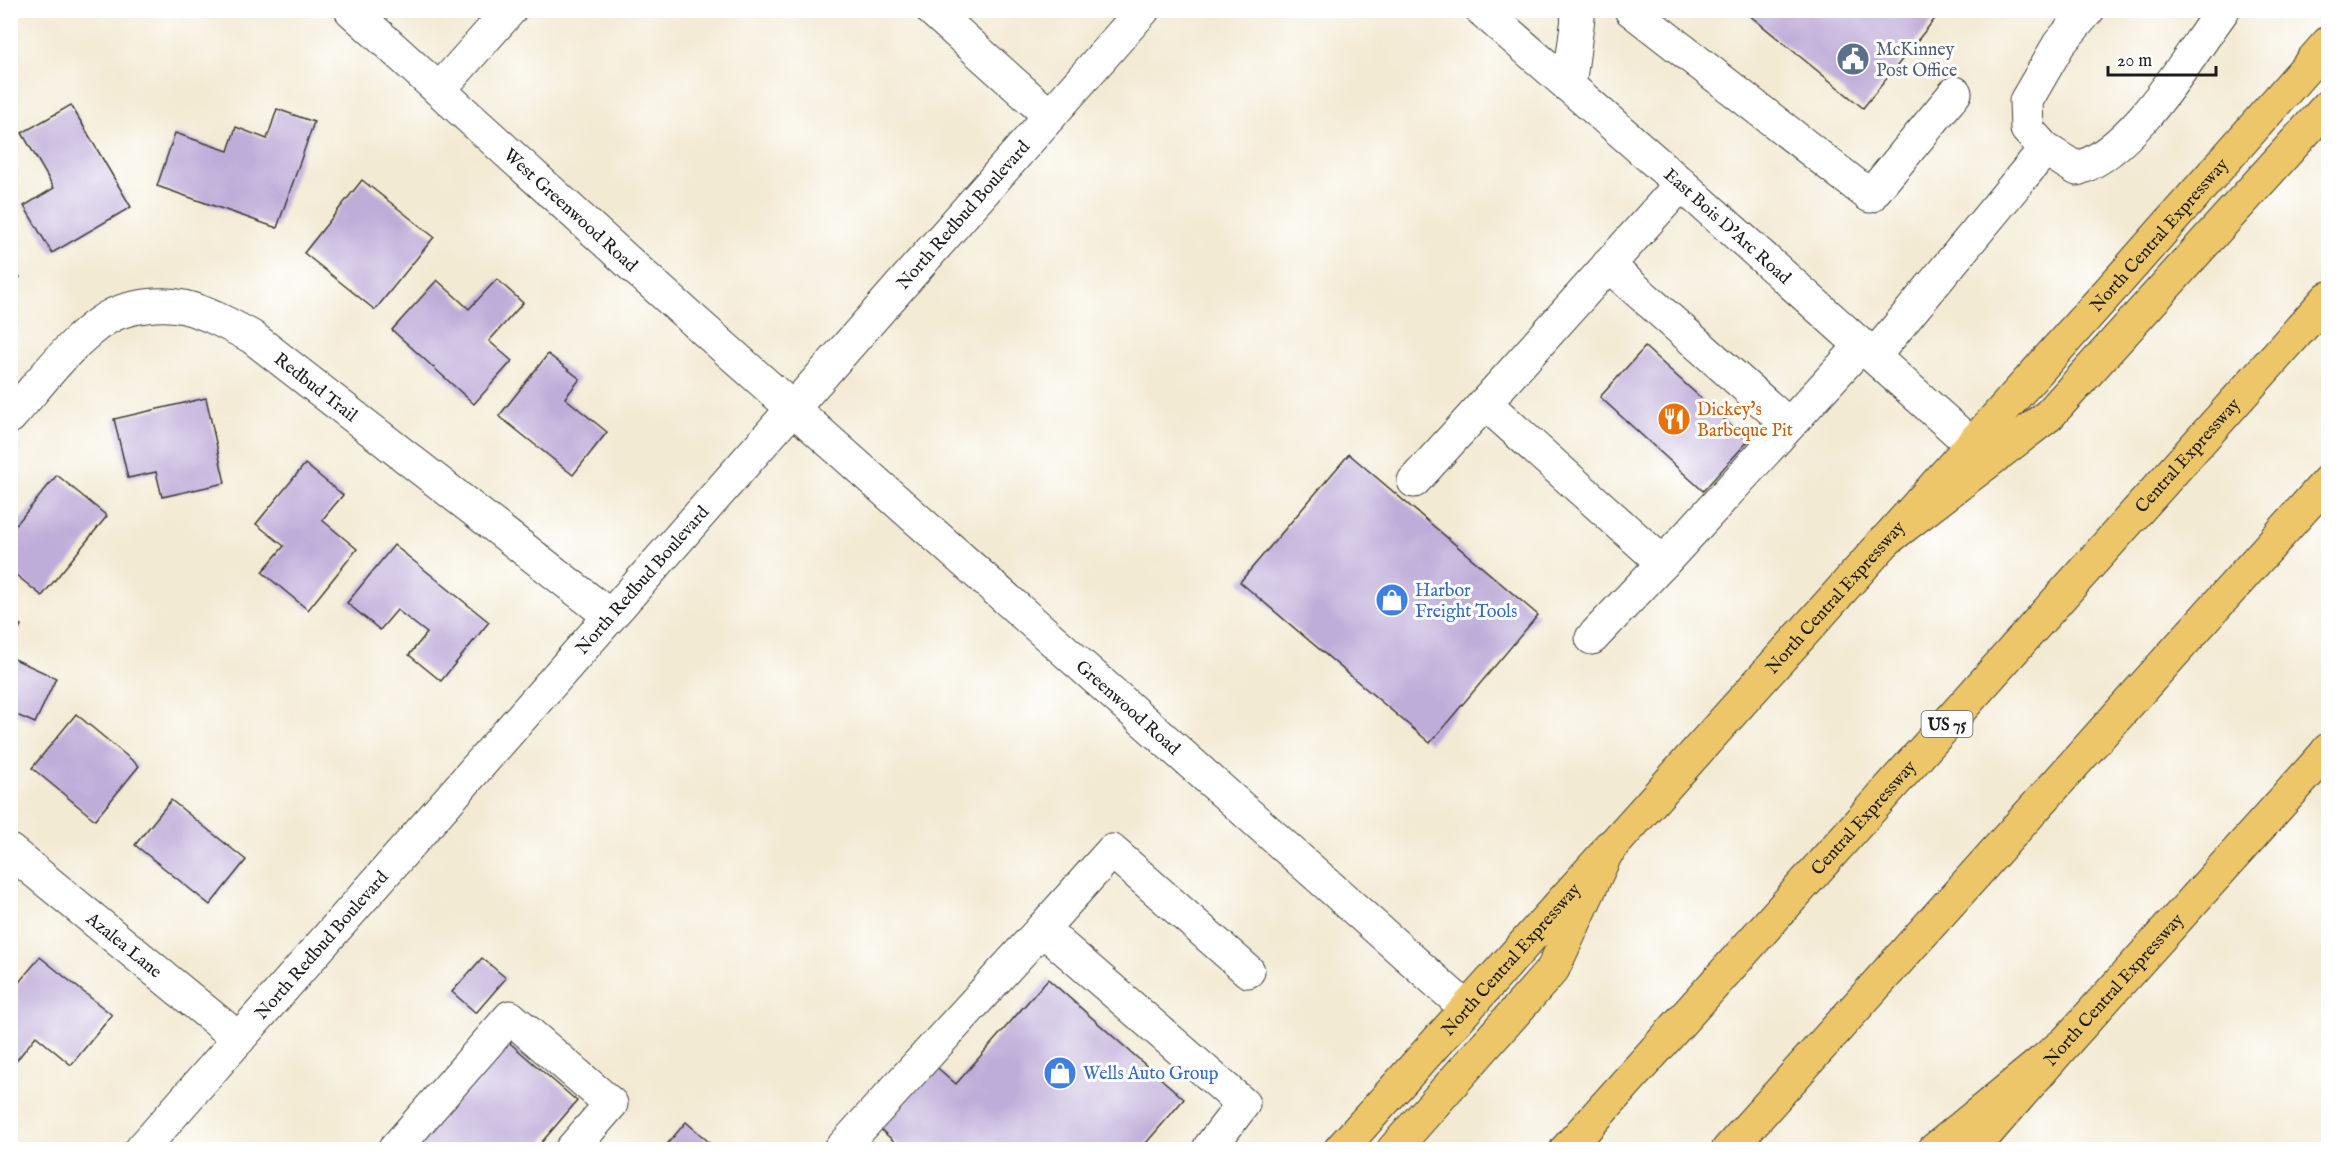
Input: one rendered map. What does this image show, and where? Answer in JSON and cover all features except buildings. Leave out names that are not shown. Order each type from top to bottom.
[{"type":"main road","name":"North Central Expressway","points":[[1340,1149],[2328,43]]},
{"type":"main road","points":[[1881,544],[2049,415],[2328,106]]},
{"type":"main road","name":"Central Expressway","points":[[1566,1149],[2328,298]]},
{"type":"main road","points":[[1728,1149],[2328,481]]},
{"type":"main road","name":"North Central Expressway","points":[[1972,1149],[2066,1042],[2328,754]]},
{"type":"main road","points":[[1393,1149],[1552,969],[1609,848]]},
{"type":"main road","points":[[1935,1149],[2066,1042]]},
{"type":"street","name":"West Greenwood Road","points":[[351,10],[792,406]]},
{"type":"street","points":[[439,90],[510,10]]},
{"type":"street","points":[[932,10],[1050,116]]},
{"type":"street","name":"North Redbud Boulevard","points":[[141,1149],[792,406],[1143,10]]},
{"type":"street","name":"East Bois D'Arc Road","points":[[1482,10],[1681,184],[1971,444]]},
{"type":"street","points":[[1569,86],[1578,18],[1576,10]]},
{"type":"street","points":[[1631,10],[1870,196],[1955,93]]},
{"type":"street","points":[[2088,10],[2059,45],[2026,101],[2027,129],[2045,149],[2078,169],[2095,163],[2131,135],[2223,10]]},
{"type":"street","points":[[1592,638],[1789,425],[1868,350],[2045,149]]},
{"type":"street","points":[[1414,481],[1681,184]]},
{"type":"street","points":[[1608,265],[1789,425]]},
{"type":"street","name":"Redbud Trail","points":[[10,417],[78,342],[108,317],[144,306],[182,307],[205,314],[252,337],[610,616]]},
{"type":"street","points":[[1485,403],[1663,563]]},
{"type":"street","name":"Greenwood Road","points":[[792,406],[1466,1007]]},
{"type":"street","name":"Azalea Lane","points":[[10,851],[239,1039]]},
{"type":"street","points":[[840,1149],[1112,851],[1248,971]]},
{"type":"street","points":[[1042,929],[1243,1104],[1210,1147],[1213,1149]]},
{"type":"street","points":[[394,1149],[510,1017],[611,1104],[571,1149]]},
{"type":"place","name":"McKinney Post Office","points":[[1853,59]]},
{"type":"place","name":"Dickey's Barbeque Pit","points":[[1674,419]]},
{"type":"place","name":"Harbor Freight Tools","points":[[1392,600]]},
{"type":"place","name":"Wells Auto Group","points":[[1060,1073]]}]
